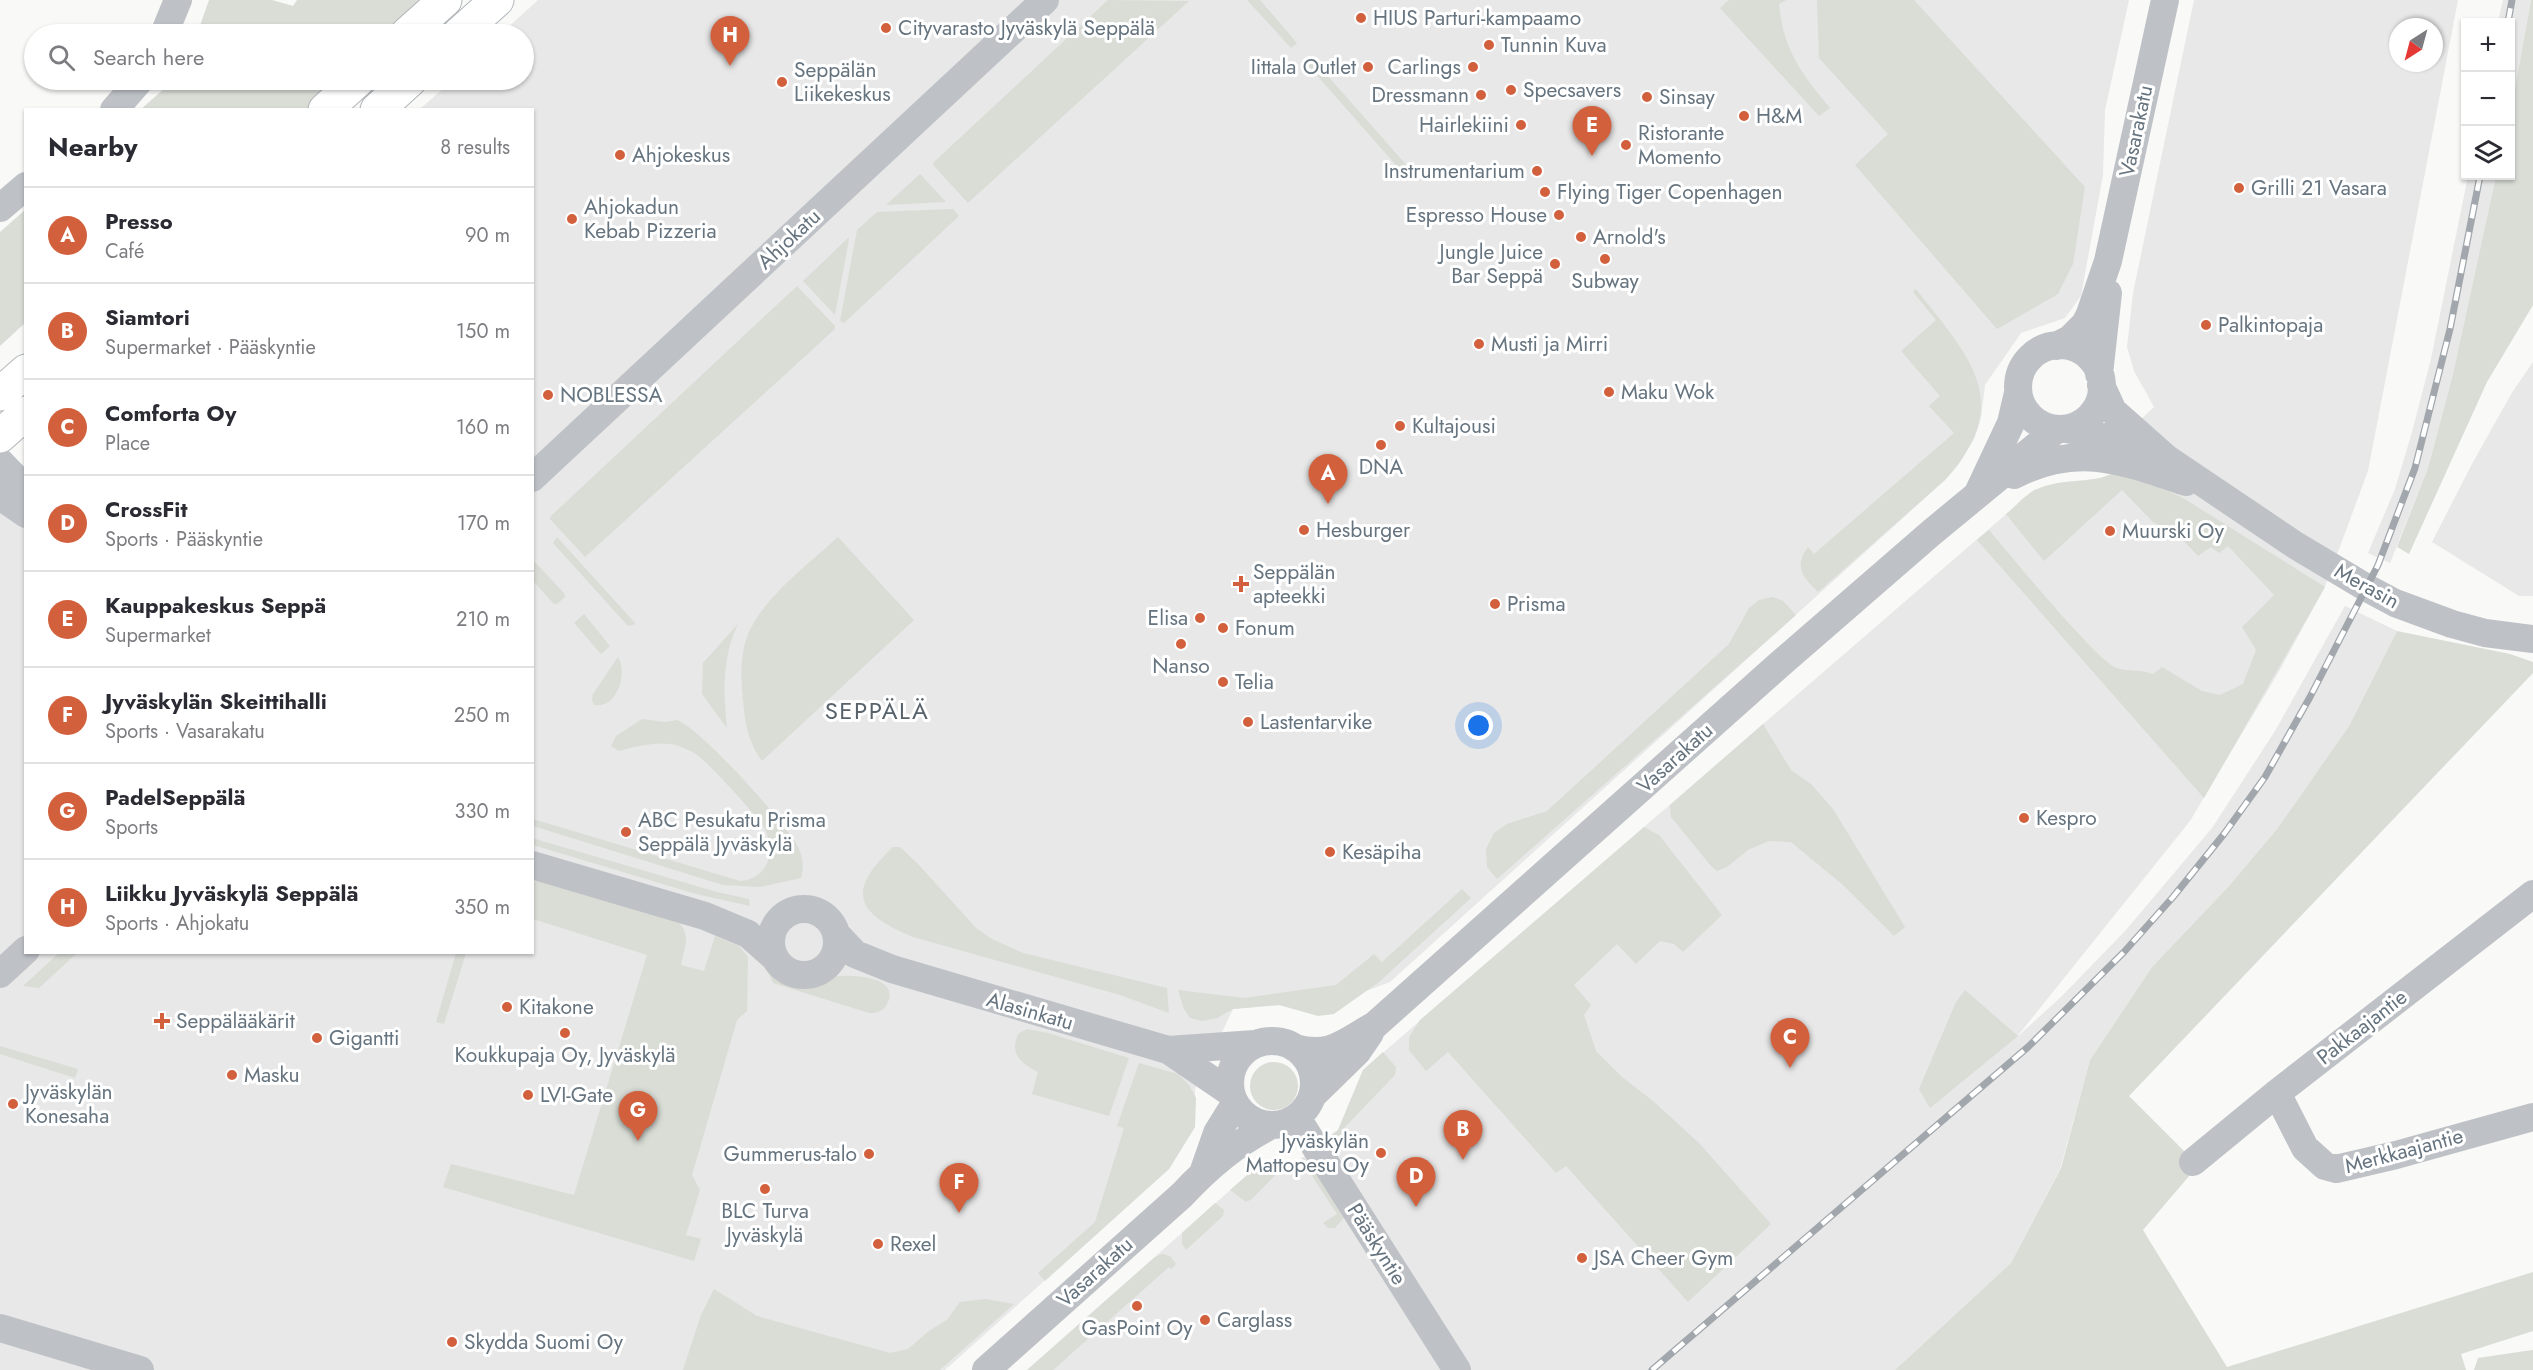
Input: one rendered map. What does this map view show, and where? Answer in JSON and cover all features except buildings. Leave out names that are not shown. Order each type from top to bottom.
[{"type":"main road","points":[[418,24],[445,0]]},
{"type":"main road","points":[[470,24],[497,0]]},
{"type":"main road","points":[[327,108],[347,90]]},
{"type":"main road","points":[[379,108],[399,90]]},
{"type":"main road","points":[[0,394],[24,373]]},
{"type":"main road","points":[[0,436],[24,415]]},
{"type":"street","points":[[168,24],[178,0]]},
{"type":"street","name":"Ahjokatu","points":[[534,476],[1045,0]]},
{"type":"street","name":"Vasarakatu","points":[[2056,346],[2070,339],[2085,324],[2108,261],[2165,0]]},
{"type":"street","points":[[116,108],[131,90]]},
{"type":"street","points":[[0,208],[24,188]]},
{"type":"street","name":"Vasarakatu","points":[[2100,379],[2108,298],[2108,261]]},
{"type":"street","points":[[2056,346],[2074,348],[2083,352],[2096,366],[2100,379],[2098,405],[2092,413],[2085,421],[2062,429],[2039,424],[2031,418],[2021,403],[2018,393],[2020,374],[2031,357],[2038,351],[2056,346]]},
{"type":"street","name":"Merasin","points":[[2100,379],[2113,411],[2166,458],[2295,545],[2394,603],[2485,633],[2533,639]]},
{"type":"street","name":"Vasarakatu","points":[[1978,494],[2011,423],[2018,393]]},
{"type":"street","name":"Vasarakatu","points":[[1295,1048],[1321,1052],[1332,1049],[1375,1025],[1780,664],[1978,494],[2062,429]]},
{"type":"street","name":"Merasin","points":[[2062,429],[2110,438],[2166,458]]},
{"type":"street","name":"Merasin","points":[[1978,494],[2034,465],[2061,458],[2093,457],[2151,471],[2217,493]]},
{"type":"street","points":[[0,462],[24,487]]},
{"type":"street","points":[[0,496],[24,513]]},
{"type":"street","points":[[534,866],[705,916],[748,934],[774,957],[782,968],[794,974],[807,976],[819,972],[835,957],[838,946],[833,924],[817,911],[807,909],[756,917],[705,916]]},
{"type":"street","name":"Pakkaajantie","points":[[2193,1162],[2277,1093],[2533,894]]},
{"type":"street","points":[[774,957],[771,949],[772,933],[780,918],[787,913]]},
{"type":"street","name":"Alasinkatu","points":[[837,935],[855,954],[892,969],[1168,1050],[1255,1044]]},
{"type":"street","points":[[0,974],[24,952]]},
{"type":"street","name":"Alasinkatu","points":[[819,972],[848,967],[892,969]]},
{"type":"street","name":"Vasarakatu","points":[[1305,1107],[1357,1052],[1375,1025]]},
{"type":"street","points":[[1275,1041],[1295,1048],[1309,1064],[1313,1074],[1305,1107],[1289,1123],[1270,1126],[1250,1119],[1232,1099],[1229,1083],[1234,1064],[1239,1056],[1255,1044],[1275,1041]]},
{"type":"street","name":"Alasinkatu","points":[[1168,1050],[1232,1099]]},
{"type":"street","name":"Merkkaajantie","points":[[2277,1093],[2306,1148],[2325,1166],[2336,1169],[2348,1168],[2533,1117]]},
{"type":"street","name":"Vasarakatu","points":[[1203,1173],[1232,1099]]},
{"type":"street","name":"Pääskyntie","points":[[1305,1107],[1457,1370]]},
{"type":"street","name":"Vasarakatu","points":[[986,1370],[1182,1195],[1203,1173],[1248,1137],[1270,1126]]},
{"type":"street","points":[[0,1328],[140,1370]]},
{"type":"shaded area","points":[[209,0],[272,0],[293,6],[297,0],[427,0],[401,24],[201,24]]},
{"type":"shaded area","points":[[538,0],[2129,0],[2105,110],[2103,175],[2081,296],[2065,318],[2021,333],[1985,385],[1981,418],[1975,437],[1959,464],[1945,480],[1390,982],[1342,1000],[1233,1009],[1195,1089],[1195,1127],[1169,1169],[945,1370],[0,1370],[0,491],[24,471],[24,954],[534,954],[534,108],[421,108],[442,90],[534,90],[534,24],[512,24]]},
{"type":"shaded area","points":[[1108,0],[1189,1],[968,203],[933,165],[934,162]]},
{"type":"shaded area","points":[[1247,0],[1260,0],[1297,43],[1291,48]]},
{"type":"shaded area","points":[[1729,0],[1786,0],[1779,4],[1781,20],[1790,48],[1811,84],[1830,108],[1819,116],[1720,8]]},
{"type":"shaded area","points":[[1817,0],[1914,0],[2085,187],[2073,264],[2058,294],[1997,329],[1855,165],[1888,134],[1819,58]]},
{"type":"shaded area","points":[[2194,0],[2458,0],[2368,471],[2325,587],[2278,673],[2190,821],[2016,1038],[2061,997],[2126,930],[2212,828],[2275,731],[2345,606],[2397,631],[2349,726],[2277,829],[2229,886],[2152,967],[2090,1060],[2060,1169],[2011,1263],[1895,1370],[1027,1370],[1253,1170],[1301,1159],[1338,1130],[1363,1070],[2034,490],[2063,482],[2106,478],[2120,469],[2139,421],[2154,407],[2134,371],[2127,347],[2133,293]]},
{"type":"shaded area","points":[[2503,0],[2531,0],[2515,88],[2515,18],[2499,18]]},
{"type":"shaded area","points":[[2531,0],[2533,0],[2533,305],[2487,382],[2409,554],[2397,547],[2428,468],[2453,374],[2495,180],[2515,180],[2515,88]]},
{"type":"shaded area","points":[[1312,58],[1416,176],[1410,181],[1306,63]]},
{"type":"shaded area","points":[[163,90],[331,90],[311,108],[142,108]]},
{"type":"shaded area","points":[[920,174],[946,202],[887,205],[887,204]]},
{"type":"shaded area","points":[[2467,180],[2495,180],[2453,374],[2428,468],[2390,563],[2368,553],[2395,489],[2431,359]]},
{"type":"shaded area","points":[[953,209],[959,216],[844,323],[840,321],[857,230],[877,212]]},
{"type":"shaded area","points":[[24,211],[24,324],[0,346],[0,232]]},
{"type":"shaded area","points":[[849,239],[835,315],[803,281]]},
{"type":"shaded area","points":[[797,286],[835,326],[835,329],[585,557],[550,519],[551,516]]},
{"type":"shaded area","points":[[1916,289],[1953,336],[1977,380],[1981,403],[1978,426],[1966,452],[1945,480],[1818,592],[1802,572],[1801,560],[1808,547],[1814,554],[1954,433],[1929,406],[1940,396],[1901,351],[1936,320],[1913,292]]},
{"type":"shaded area","points":[[2533,362],[2533,596],[2519,596],[2432,542],[2473,462],[2513,391]]},
{"type":"shaded area","points":[[2120,469],[2183,498],[2325,587],[2204,798],[1977,540],[1989,530],[2073,628],[2107,662],[2117,668],[2153,674],[2162,667],[2202,691],[2220,695],[2243,684],[2256,650],[2242,627],[2274,595],[2228,546],[2219,553],[2211,547],[2198,556],[2178,535],[2153,522],[2122,490],[2044,561],[2006,514],[2035,490],[2056,483],[2100,478]]},
{"type":"shaded area","points":[[557,537],[635,624],[628,626],[553,543]]},
{"type":"shaded area","points":[[838,537],[914,620],[762,761],[750,739],[745,717],[742,670],[746,640],[752,625],[773,597]]},
{"type":"shaded area","points":[[534,561],[564,593],[565,597],[554,604],[534,582]]},
{"type":"shaded area","points":[[1773,597],[1783,601],[1796,615],[1497,879],[1487,867],[1486,849],[1494,833],[1507,824],[1547,811],[1729,644],[1749,608],[1759,600]]},
{"type":"shaded area","points":[[584,614],[610,646],[601,654],[574,623]]},
{"type":"shaded area","points":[[738,624],[726,662],[727,728],[702,694],[703,663]]},
{"type":"shaded area","points":[[2397,631],[2510,654],[2533,662],[2533,673],[2129,1096],[2185,1152],[2196,1168],[2143,1230],[2227,1367],[2533,1272],[2533,1331],[2461,1354],[2466,1370],[1895,1370],[2011,1263],[2061,1168],[2090,1060],[2152,967],[2229,886],[2277,829],[2349,726]]},
{"type":"shaded area","points":[[618,657],[622,672],[614,696],[602,705],[594,705],[593,694]]},
{"type":"shaded area","points":[[642,719],[665,722],[677,720],[689,727],[760,798],[790,835],[801,855],[803,866],[801,878],[760,887],[723,885],[534,826],[534,819],[740,881],[750,879],[763,870],[770,847],[765,829],[744,802],[702,759],[690,751],[671,744],[649,744],[619,751],[611,746],[616,736]]},
{"type":"shaded area","points":[[1763,724],[1791,770],[1811,784],[1833,809],[1905,927],[1894,936],[1843,885],[1791,842],[1769,841],[1748,850],[1727,867],[1717,871],[1671,817],[1670,805]]},
{"type":"shaded area","points":[[1644,827],[1659,835],[1722,915],[1683,952],[1674,944],[1660,941],[1636,964],[1617,944],[1574,985],[1591,1005],[1584,1015],[1596,1051],[1622,1077],[1653,1101],[1699,1143],[1771,1224],[1688,1302],[1566,1166],[1556,1173],[1448,1052],[1426,1071],[1409,1050],[1409,1037],[1420,1020]]},
{"type":"shaded area","points":[[534,839],[717,892],[749,899],[750,906],[696,894],[534,845]]},
{"type":"shaded area","points":[[893,847],[900,847],[976,928],[992,939],[1023,953],[1167,988],[1169,1013],[1120,995],[913,937],[880,920],[870,911],[864,901],[863,890],[868,877]]},
{"type":"shaded area","points":[[543,880],[678,921],[686,937],[681,965],[704,971],[715,936],[739,946],[748,957],[747,1011],[737,1020],[692,1175],[700,1190],[686,1235],[701,1239],[694,1261],[443,1187],[451,1164],[574,1195],[647,955],[534,919],[534,882]]},
{"type":"shaded area","points":[[1462,889],[1471,898],[1379,982],[1334,1014],[1318,1016],[1279,1005],[1233,1009],[1217,1018],[1202,1021],[1190,1018],[1184,1009],[1178,990],[1244,998],[1336,985],[1374,954],[1382,962]]},
{"type":"shaded area","points":[[58,954],[76,954],[39,988],[23,986]]},
{"type":"shaded area","points":[[456,954],[466,954],[444,1024],[436,1022]]},
{"type":"shaded area","points":[[765,965],[785,978],[798,982],[840,976],[857,976],[876,980],[889,989],[890,997],[883,1010],[869,1013],[773,983]]},
{"type":"shaded area","points":[[1965,990],[2018,1036],[1930,1108],[1919,1089],[1956,1002]]},
{"type":"shaded area","points":[[1027,1029],[1048,1033],[1129,1058],[1109,1116],[1032,1094],[1038,1072],[1018,1057],[1015,1046],[1019,1033]]},
{"type":"shaded area","points":[[0,1046],[78,1069],[75,1078],[0,1054]]},
{"type":"shaded area","points":[[1383,1052],[1396,1067],[1395,1075],[1346,1126],[1335,1151],[1327,1138],[1338,1130],[1363,1070]]},
{"type":"shaded area","points":[[1274,1062],[1291,1069],[1298,1086],[1291,1103],[1274,1110],[1257,1103],[1250,1086],[1257,1069]]},
{"type":"shaded area","points":[[1139,1063],[1178,1074],[1189,1085],[1196,1098],[1195,1127],[1169,1169],[1045,1281],[1038,1273],[1095,1222],[1124,1128],[1117,1126]]},
{"type":"shaded area","points":[[1301,1159],[1309,1162],[1347,1214],[1335,1228],[1328,1228],[1323,1223],[1337,1214]]},
{"type":"shaded area","points":[[1288,1162],[1252,1199],[1246,1202],[1230,1190],[1253,1170]]},
{"type":"shaded area","points":[[1215,1203],[1224,1210],[1223,1216],[1186,1250],[1182,1244],[1182,1233]]},
{"type":"shaded area","points":[[1162,1254],[1170,1256],[1176,1264],[1171,1269],[1169,1267],[1053,1370],[1027,1370],[1155,1257]]},
{"type":"shaded area","points":[[714,1289],[757,1316],[890,1353],[908,1349],[929,1331],[947,1320],[960,1302],[985,1299],[1014,1304],[940,1370],[683,1370],[701,1315]]},
{"type":"shaded area","points":[[2533,1350],[2533,1370],[2474,1370],[2478,1358]]},
{"type":"railway","points":[[2509,18],[2512,0]]},
{"type":"railway","points":[[1652,1370],[2028,1047],[2124,952],[2173,897],[2224,834],[2265,777],[2310,697],[2378,565],[2415,468],[2450,329],[2479,180]]},
{"type":"place","name":"HIUS Parturi-kampaamo","points":[[1361,18]]},
{"type":"place","name":"Cityvarasto Jyväskylä Seppälä","points":[[886,28]]},
{"type":"place","name":"Tunnin Kuva","points":[[1489,45]]},
{"type":"place","name":"Liikku Jyväskylä Seppälä","points":[[730,66]]},
{"type":"place","name":"Iittala Outlet","points":[[1368,67]]},
{"type":"place","name":"Carlings","points":[[1473,67]]},
{"type":"place","name":"Seppälän Liikekeskus","points":[[782,82]]},
{"type":"place","name":"Specsavers","points":[[1511,90]]},
{"type":"place","name":"Dressmann","points":[[1481,95]]},
{"type":"place","name":"Sinsay","points":[[1647,97]]},
{"type":"place","name":"H&M","points":[[1744,116]]},
{"type":"place","name":"Hairlekiini","points":[[1521,125]]},
{"type":"place","name":"Ristorante Momento","points":[[1626,145]]},
{"type":"place","name":"Ahjokeskus","points":[[620,155]]},
{"type":"place","name":"Kauppakeskus Seppä","points":[[1592,156]]},
{"type":"place","name":"Instrumentarium","points":[[1537,171]]},
{"type":"place","name":"Grilli 21 Vasara","points":[[2239,188]]},
{"type":"place","name":"Flying Tiger Copenhagen","points":[[1545,192]]},
{"type":"place","name":"Espresso House","points":[[1559,215]]},
{"type":"place","name":"Ahjokadun Kebab Pizzeria","points":[[572,219]]},
{"type":"place","name":"Arnold's","points":[[1581,237]]},
{"type":"place","name":"Subway","points":[[1605,259]]},
{"type":"place","name":"Jungle Juice Bar Seppä","points":[[1555,264]]},
{"type":"place","name":"Palkintopaja","points":[[2206,325]]},
{"type":"place","name":"Musti ja Mirri","points":[[1479,344]]},
{"type":"place","name":"Maku Wok","points":[[1609,392]]},
{"type":"place","name":"NOBLESSA","points":[[548,395]]},
{"type":"place","name":"Kultajousi","points":[[1400,426]]},
{"type":"place","name":"DNA","points":[[1381,445]]},
{"type":"place","name":"Presso","points":[[1328,504]]},
{"type":"place","name":"Hesburger","points":[[1304,530]]},
{"type":"place","name":"Muurski Oy","points":[[2110,531]]},
{"type":"place","name":"Seppälän apteekki","points":[[1241,584]]},
{"type":"place","name":"Prisma","points":[[1495,604]]},
{"type":"place","name":"Elisa","points":[[1200,618]]},
{"type":"place","name":"Fonum","points":[[1223,628]]},
{"type":"place","name":"Nanso","points":[[1181,644]]},
{"type":"place","name":"Telia","points":[[1223,682]]},
{"type":"place","name":"Lastentarvike","points":[[1248,722]]},
{"type":"place","name":"Kespro","points":[[2024,818]]},
{"type":"place","name":"ABC Pesukatu Prisma Seppälä Jyväskylä","points":[[626,832]]},
{"type":"place","name":"Kesäpiha","points":[[1330,852]]},
{"type":"place","name":"Kitakone","points":[[507,1007]]},
{"type":"place","name":"Seppälääkärit","points":[[162,1021]]},
{"type":"place","name":"Koukkupaja Oy, Jyväskylä","points":[[565,1033]]},
{"type":"place","name":"Gigantti","points":[[317,1038]]},
{"type":"place","name":"Comforta Oy","points":[[1790,1068]]},
{"type":"place","name":"Masku","points":[[232,1075]]},
{"type":"place","name":"LVI-Gate","points":[[528,1095]]},
{"type":"place","name":"Jyväskylän Konesaha","points":[[13,1104]]},
{"type":"place","name":"PadelSeppälä","points":[[638,1141]]},
{"type":"place","name":"Jyväskylän Mattopesu Oy","points":[[1381,1153]]},
{"type":"place","name":"Gummerus-talo","points":[[869,1154]]},
{"type":"place","name":"Siamtori","points":[[1463,1160]]},
{"type":"place","name":"BLC Turva Jyväskylä","points":[[765,1189]]},
{"type":"place","name":"CrossFit","points":[[1416,1207]]},
{"type":"place","name":"Jyväskylän Skeittihalli","points":[[959,1213]]},
{"type":"place","name":"Rexel","points":[[878,1244]]},
{"type":"place","name":"JSA Cheer Gym","points":[[1582,1258]]},
{"type":"place","name":"GasPoint Oy","points":[[1137,1306]]},
{"type":"place","name":"Carglass","points":[[1205,1320]]},
{"type":"place","name":"Skydda Suomi Oy","points":[[452,1342]]},
{"type":"district","name":"SEPPÄLÄ","points":[[877,710]]}]
